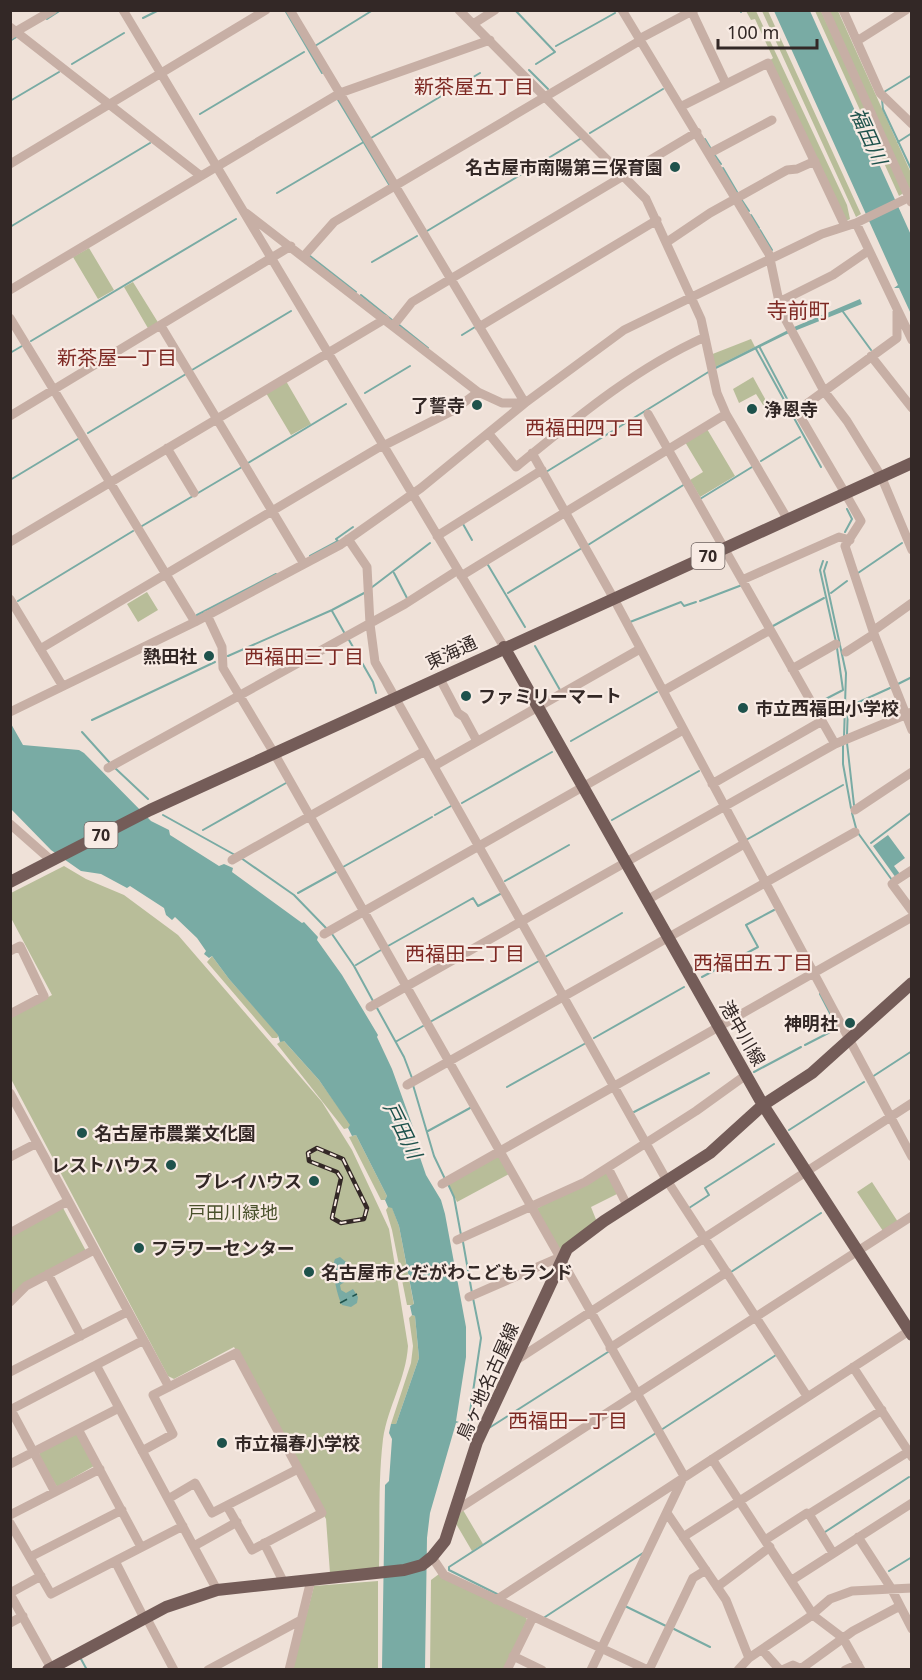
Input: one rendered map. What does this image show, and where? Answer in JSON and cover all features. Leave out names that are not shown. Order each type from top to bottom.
[{"type":"main road","name":"東海通","points":[[10,882],[150,810],[912,463]]},
{"type":"main road","name":"港中川線","points":[[504,647],[763,1105],[911,1332]]},
{"type":"main road","name":"鳥ヶ地名古屋線","points":[[432,1557],[445,1541],[477,1442],[560,1258],[572,1244],[627,1205],[710,1153],[763,1105],[802,1081],[912,983]]},
{"type":"main road","points":[[50,1669],[179,1601],[217,1590],[404,1570],[422,1564],[432,1557]]},
{"type":"street","points":[[53,10],[13,31],[201,176]]},
{"type":"street","points":[[123,10],[504,647]]},
{"type":"street","points":[[10,164],[266,10]]},
{"type":"street","points":[[290,10],[525,403]]},
{"type":"street","points":[[459,10],[624,175],[646,200],[701,319],[717,393],[726,414],[788,520]]},
{"type":"street","points":[[473,24],[495,10]]},
{"type":"street","points":[[622,10],[737,197],[771,258],[779,302],[792,330],[824,390],[847,421],[881,476],[909,534],[912,550]]},
{"type":"street","points":[[11,712],[62,685],[195,622],[348,539],[412,494],[525,403],[624,330],[822,234],[855,223],[909,198],[825,10]]},
{"type":"street","points":[[843,10],[880,93],[912,124]]},
{"type":"street","points":[[857,41],[906,10]]},
{"type":"street","points":[[304,256],[334,222],[692,11],[726,84]]},
{"type":"street","points":[[10,290],[340,93],[490,40]]},
{"type":"street","points":[[682,106],[768,63],[845,226]]},
{"type":"street","points":[[710,153],[772,120]]},
{"type":"street","points":[[393,326],[412,302],[697,132]]},
{"type":"street","points":[[667,242],[737,197],[787,170],[798,169],[815,161]]},
{"type":"street","points":[[242,210],[510,416]]},
{"type":"street","points":[[479,327],[657,220]]},
{"type":"street","points":[[855,223],[912,340]]},
{"type":"street","points":[[10,416],[272,260],[291,246]]},
{"type":"street","points":[[779,302],[833,275],[868,251]]},
{"type":"street","points":[[897,311],[897,338],[797,411],[861,521],[845,546],[874,632],[908,714],[912,730]]},
{"type":"street","points":[[10,318],[195,622]]},
{"type":"street","points":[[10,542],[385,319]]},
{"type":"street","points":[[161,326],[304,564]]},
{"type":"street","points":[[489,434],[516,467],[617,386],[663,358],[705,337]]},
{"type":"street","points":[[871,356],[912,408]]},
{"type":"street","points":[[40,650],[383,445],[454,410],[478,392]]},
{"type":"street","points":[[492,400],[502,403],[525,403]]},
{"type":"street","points":[[648,414],[835,744]]},
{"type":"street","points":[[108,768],[566,512],[726,414]]},
{"type":"street","points":[[167,448],[194,493]]},
{"type":"street","points":[[532,453],[614,598],[848,1041],[912,1157]]},
{"type":"street","points":[[437,536],[543,472]]},
{"type":"street","points":[[742,580],[838,537],[850,540]]},
{"type":"street","points":[[348,539],[367,567],[373,658],[666,1179],[807,1396]]},
{"type":"street","points":[[10,599],[62,685]]},
{"type":"street","points":[[846,652],[912,603]]},
{"type":"street","points":[[207,615],[222,647],[223,668],[274,753],[589,1313],[684,1476]]},
{"type":"street","points":[[663,691],[770,630]]},
{"type":"street","points":[[792,669],[836,644]]},
{"type":"street","points":[[434,766],[640,648]]},
{"type":"street","points":[[439,677],[458,713],[464,717],[477,741]]},
{"type":"street","points":[[370,1007],[835,744],[908,714]]},
{"type":"street","points":[[712,783],[822,721]]},
{"type":"street","points":[[324,934],[683,730]]},
{"type":"street","points":[[232,860],[425,751]]},
{"type":"street","points":[[855,810],[912,772]]},
{"type":"street","points":[[10,824],[52,861]]},
{"type":"street","points":[[407,1085],[855,832]]},
{"type":"street","points":[[647,900],[744,844]]},
{"type":"street","points":[[912,870],[894,883],[912,911]]},
{"type":"street","points":[[442,1184],[912,917]]},
{"type":"street","points":[[10,951],[20,946],[44,996],[10,1014]]},
{"type":"street","points":[[457,1240],[585,1182],[746,1075]]},
{"type":"street","points":[[10,1093],[142,1341],[169,1387]]},
{"type":"street","points":[[515,1361],[912,1103]]},
{"type":"street","points":[[10,1157],[37,1143]]},
{"type":"street","points":[[608,1168],[627,1205]]},
{"type":"street","points":[[10,1233],[68,1201]]},
{"type":"street","points":[[455,1511],[912,1216]]},
{"type":"street","points":[[10,1302],[26,1286],[94,1250]]},
{"type":"street","points":[[469,1297],[560,1258]]},
{"type":"street","points":[[610,1348],[727,1272]]},
{"type":"street","points":[[48,1274],[81,1336]]},
{"type":"street","points":[[10,1372],[127,1312]]},
{"type":"street","points":[[496,1600],[807,1396],[911,1332]]},
{"type":"street","points":[[55,1492],[11,1409],[142,1341]]},
{"type":"street","points":[[142,1451],[172,1434],[153,1395],[236,1353],[322,1513],[252,1550],[227,1506]]},
{"type":"street","points":[[96,1365],[217,1590]]},
{"type":"street","points":[[717,1587],[767,1543],[807,1513],[809,1514],[909,1450],[854,1367]]},
{"type":"street","points":[[10,1464],[119,1408]]},
{"type":"street","points":[[683,1537],[882,1410]]},
{"type":"street","points":[[78,1429],[141,1547]]},
{"type":"street","points":[[712,1459],[812,1612],[843,1638],[860,1667],[845,1670]]},
{"type":"street","points":[[10,1515],[100,1469]]},
{"type":"street","points":[[168,1499],[195,1483],[212,1513],[298,1469]]},
{"type":"street","points":[[591,1670],[684,1476]]},
{"type":"street","points":[[792,1580],[912,1503]]},
{"type":"street","points":[[30,1557],[122,1510]]},
{"type":"street","points":[[667,1513],[726,1600],[749,1658]]},
{"type":"street","points":[[809,1514],[833,1553]]},
{"type":"street","points":[[194,1546],[237,1522]]},
{"type":"street","points":[[10,1523],[51,1594],[183,1526]]},
{"type":"street","points":[[858,1537],[891,1588],[912,1629]]},
{"type":"street","points":[[264,1543],[284,1583]]},
{"type":"street","points":[[432,1557],[444,1575],[649,1670],[693,1578],[706,1570]]},
{"type":"street","points":[[115,1561],[174,1670]]},
{"type":"street","points":[[41,1576],[10,1593],[50,1669]]},
{"type":"street","points":[[289,1670],[311,1580]]},
{"type":"street","points":[[738,1670],[749,1658],[763,1651],[830,1599],[841,1594],[912,1588]]},
{"type":"street","points":[[763,1651],[781,1670],[793,1665],[803,1669],[843,1638],[900,1606]]},
{"type":"street","points":[[10,1623],[23,1616]]},
{"type":"street","points":[[507,1670],[533,1617]]},
{"type":"street","points":[[208,1670],[301,1620]]},
{"type":"street","points":[[513,1656],[542,1670]]},
{"type":"green space","points":[[746,11],[756,11],[847,205],[850,219],[846,221],[769,61],[773,58],[755,19],[751,20]]},
{"type":"green space","points":[[762,11],[768,11],[861,214],[856,217]]},
{"type":"green space","points":[[815,11],[821,11],[905,192],[899,196]]},
{"type":"green space","points":[[827,11],[838,11],[911,173],[911,189],[909,190]]},
{"type":"green space","points":[[89,248],[114,290],[98,299],[73,257]]},
{"type":"green space","points":[[133,282],[159,324],[149,330],[124,287]]},
{"type":"green space","points":[[751,339],[755,347],[713,368],[710,355]]},
{"type":"green space","points":[[753,377],[775,417],[772,419],[756,394],[739,403],[733,389]]},
{"type":"green space","points":[[286,381],[311,424],[291,435],[266,393]]},
{"type":"green space","points":[[707,429],[735,476],[700,497],[690,480],[703,472],[685,442]]},
{"type":"green space","points":[[147,592],[158,610],[138,622],[127,604]]},
{"type":"green space","name":"戸田川緑地","points":[[64,866],[86,879],[124,895],[178,935],[322,1102],[352,1150],[389,1229],[408,1346],[404,1370],[383,1439],[379,1568],[330,1573],[326,1519],[234,1347],[174,1379],[168,1376],[11,1079],[11,1017],[52,995],[11,918],[11,893]]},
{"type":"green space","points":[[212,956],[229,979],[279,1035],[277,1038],[272,1038],[207,962]]},
{"type":"green space","points":[[283,1040],[319,1080],[351,1125],[348,1128],[344,1129],[277,1044]]},
{"type":"green space","points":[[356,1135],[387,1196],[385,1200],[381,1200],[349,1137]]},
{"type":"green space","points":[[498,1156],[509,1174],[457,1202],[448,1183]]},
{"type":"green space","points":[[606,1171],[619,1193],[591,1207],[597,1222],[561,1254],[536,1209]]},
{"type":"green space","points":[[872,1182],[898,1222],[883,1231],[857,1192]]},
{"type":"green space","points":[[62,1206],[86,1251],[11,1297],[11,1237]]},
{"type":"green space","points":[[392,1207],[399,1226],[414,1305],[407,1305],[386,1210]]},
{"type":"green space","points":[[412,1315],[415,1316],[419,1358],[396,1424],[391,1424],[411,1363],[413,1346],[409,1318]]},
{"type":"green space","points":[[75,1434],[79,1436],[94,1466],[57,1487],[39,1456],[40,1452]]},
{"type":"green space","points":[[463,1510],[483,1544],[472,1551],[455,1522],[457,1513]]},
{"type":"green space","points":[[439,1574],[525,1615],[527,1620],[504,1669],[430,1670],[431,1580]]},
{"type":"green space","points":[[378,1581],[378,1669],[292,1670],[314,1586]]},
{"type":"water","points":[[774,11],[810,11],[911,235],[911,314],[899,288],[894,288],[898,285]]},
{"type":"water","points":[[860,299],[862,304],[787,334],[714,370],[713,368],[794,327]]},
{"type":"water","name":"戸田川","points":[[10,722],[23,745],[79,750],[84,753],[151,821],[169,830],[170,835],[219,866],[224,864],[233,868],[232,872],[302,923],[304,922],[318,937],[317,940],[342,975],[378,1035],[414,1130],[414,1140],[426,1175],[441,1200],[466,1327],[466,1357],[456,1421],[459,1422],[456,1423],[430,1513],[427,1538],[425,1669],[382,1669],[385,1485],[389,1481],[392,1439],[389,1433],[391,1424],[396,1424],[419,1358],[415,1316],[412,1315],[410,1306],[414,1304],[399,1226],[392,1208],[388,1207],[385,1200],[387,1196],[356,1135],[352,1136],[348,1128],[350,1125],[319,1080],[284,1041],[280,1042],[278,1035],[212,956],[209,958],[204,954],[206,951],[197,938],[175,917],[172,920],[166,915],[164,908],[130,886],[127,888],[101,874],[81,871],[51,850],[11,809]]},
{"type":"water","points":[[888,835],[905,858],[894,866],[900,874],[896,878],[873,846]]},
{"type":"water","points":[[340,1257],[346,1262],[343,1270],[346,1281],[340,1285],[341,1290],[346,1293],[353,1289],[358,1297],[357,1303],[351,1307],[342,1305],[337,1289],[334,1263],[335,1259]]},
{"type":"waterway","points":[[47,19],[61,10]]},
{"type":"waterway","points":[[143,18],[159,10]]},
{"type":"waterway","points":[[285,10],[322,73]]},
{"type":"waterway","points":[[315,46],[373,10]]},
{"type":"waterway","points":[[515,10],[555,52],[536,64]]},
{"type":"waterway","points":[[556,46],[615,13]]},
{"type":"waterway","points":[[72,64],[124,33]]},
{"type":"waterway","points":[[10,41],[18,36]]},
{"type":"waterway","points":[[200,114],[304,52]]},
{"type":"waterway","points":[[529,70],[548,89]]},
{"type":"waterway","points":[[10,101],[59,72]]},
{"type":"waterway","points":[[371,138],[480,73]]},
{"type":"waterway","points":[[884,92],[912,75]]},
{"type":"waterway","points":[[590,133],[663,89]]},
{"type":"waterway","points":[[337,98],[390,186]]},
{"type":"waterway","points":[[882,100],[883,109],[912,171]]},
{"type":"waterway","points":[[898,142],[912,133]]},
{"type":"waterway","points":[[427,231],[580,139]]},
{"type":"waterway","points":[[705,139],[711,149]]},
{"type":"waterway","points":[[10,227],[150,143]]},
{"type":"waterway","points":[[277,193],[362,143]]},
{"type":"waterway","points":[[714,154],[721,164]]},
{"type":"waterway","points":[[723,168],[737,192]]},
{"type":"waterway","points":[[741,199],[749,211]]},
{"type":"waterway","points":[[751,215],[759,228]]},
{"type":"waterway","points":[[31,341],[236,219]]},
{"type":"waterway","points":[[760,230],[772,250]]},
{"type":"waterway","points":[[372,262],[417,236]]},
{"type":"waterway","points":[[310,256],[356,292]]},
{"type":"waterway","points":[[361,295],[392,320]]},
{"type":"waterway","points":[[841,309],[871,350]]},
{"type":"waterway","points":[[192,370],[291,311]]},
{"type":"waterway","points":[[398,324],[428,348]]},
{"type":"waterway","points":[[462,335],[475,327]]},
{"type":"waterway","points":[[10,353],[22,346]]},
{"type":"waterway","points":[[759,346],[794,412]]},
{"type":"waterway","points":[[756,349],[821,467]]},
{"type":"waterway","points":[[365,393],[410,366]]},
{"type":"waterway","points":[[546,472],[710,371]]},
{"type":"waterway","points":[[88,433],[186,374]]},
{"type":"waterway","points":[[248,463],[346,404]]},
{"type":"waterway","points":[[761,461],[800,437]]},
{"type":"waterway","points":[[10,480],[78,439]]},
{"type":"waterway","points":[[198,493],[242,467]]},
{"type":"waterway","points":[[700,499],[752,467]]},
{"type":"waterway","points":[[588,545],[685,484]]},
{"type":"waterway","points":[[142,526],[193,496]]},
{"type":"waterway","points":[[845,532],[852,519],[847,509]]},
{"type":"waterway","points":[[463,524],[472,540]]},
{"type":"waterway","points":[[310,556],[338,541],[336,539],[353,527]]},
{"type":"waterway","points":[[18,601],[133,531]]},
{"type":"waterway","points":[[371,588],[430,543]]},
{"type":"waterway","points":[[858,573],[902,543]]},
{"type":"waterway","points":[[508,593],[582,548]]},
{"type":"waterway","points":[[823,561],[820,570],[836,642]]},
{"type":"waterway","points":[[827,562],[824,571],[846,673],[844,737]]},
{"type":"waterway","points":[[488,565],[525,627]]},
{"type":"waterway","points":[[394,573],[408,600]]},
{"type":"waterway","points":[[197,615],[276,574]]},
{"type":"waterway","points":[[831,593],[847,581]]},
{"type":"waterway","points":[[700,601],[742,585]]},
{"type":"waterway","points":[[228,656],[332,610],[366,592]]},
{"type":"waterway","points":[[773,626],[824,598]]},
{"type":"waterway","points":[[630,622],[681,602],[684,606],[696,602]]},
{"type":"waterway","points":[[332,611],[345,634]]},
{"type":"waterway","points":[[349,640],[373,682],[376,693]]},
{"type":"waterway","points":[[535,646],[560,690]]},
{"type":"waterway","points":[[816,704],[843,690],[837,648]]},
{"type":"waterway","points":[[92,720],[215,662]]},
{"type":"waterway","points":[[896,685],[912,677]]},
{"type":"waterway","points":[[847,734],[848,707],[890,688]]},
{"type":"waterway","points":[[571,741],[657,692]]},
{"type":"waterway","points":[[82,732],[109,762]]},
{"type":"waterway","points":[[843,742],[843,764],[851,808]]},
{"type":"waterway","points":[[847,743],[854,805]]},
{"type":"waterway","points":[[462,803],[552,752]]},
{"type":"waterway","points":[[115,768],[148,799]]},
{"type":"waterway","points":[[612,820],[699,771]]},
{"type":"waterway","points":[[203,830],[286,783]]},
{"type":"waterway","points":[[746,840],[843,785]]},
{"type":"waterway","points":[[435,815],[451,806]]},
{"type":"waterway","points":[[871,843],[912,812]]},
{"type":"waterway","points":[[852,813],[856,828]]},
{"type":"waterway","points":[[163,815],[235,855]]},
{"type":"waterway","points":[[343,867],[432,817]]},
{"type":"waterway","points":[[858,833],[892,880]]},
{"type":"waterway","points":[[505,881],[569,845]]},
{"type":"waterway","points":[[241,858],[294,895],[326,928]]},
{"type":"waterway","points":[[298,893],[336,872]]},
{"type":"waterway","points":[[388,946],[473,898],[478,906],[502,893]]},
{"type":"waterway","points":[[702,977],[758,947],[746,925],[774,910]]},
{"type":"waterway","points":[[545,957],[622,913]]},
{"type":"waterway","points":[[332,934],[354,966],[373,1001]]},
{"type":"waterway","points":[[356,965],[381,950]]},
{"type":"waterway","points":[[430,1022],[539,961]]},
{"type":"waterway","points":[[594,1038],[684,987]]},
{"type":"waterway","points":[[820,994],[834,1021]]},
{"type":"waterway","points":[[377,1008],[404,1057],[412,1078]]},
{"type":"waterway","points":[[397,1041],[423,1026]]},
{"type":"waterway","points":[[805,1045],[838,1028],[837,1026]]},
{"type":"waterway","points":[[507,1087],[586,1043]]},
{"type":"waterway","points":[[754,1072],[801,1047]]},
{"type":"waterway","points":[[872,1077],[912,1051]]},
{"type":"waterway","points":[[634,1112],[709,1073]]},
{"type":"waterway","points":[[789,1130],[864,1082]]},
{"type":"waterway","name":"戸田川","points":[[413,1085],[434,1156],[445,1179]]},
{"type":"waterway","points":[[428,1131],[470,1108]]},
{"type":"waterway","points":[[689,1208],[709,1195],[705,1188],[774,1144]]},
{"type":"waterway","points":[[448,1184],[454,1197],[461,1235]]},
{"type":"waterway","points":[[731,1272],[821,1213]]},
{"type":"waterway","points":[[463,1242],[472,1293]]},
{"type":"waterway","points":[[473,1298],[481,1338],[468,1425],[477,1428]]},
{"type":"waterway","points":[[489,1428],[608,1352]]},
{"type":"waterway","points":[[661,1430],[776,1355]]},
{"type":"waterway","points":[[497,1594],[449,1570],[449,1567],[656,1433]]},
{"type":"waterway","points":[[825,1532],[909,1477]]},
{"type":"waterway","points":[[545,1617],[643,1553]]},
{"type":"waterway","points":[[889,1571],[912,1557]]},
{"type":"waterway","points":[[625,1606],[666,1626]]},
{"type":"waterway","points":[[674,1629],[710,1647]]},
{"type":"waterway","points":[[81,1659],[87,1670]]},
{"type":"ferry route","points":[[340,1303],[357,1294]]},
{"type":"railway","points":[[317,1148],[343,1159],[367,1208],[364,1219],[341,1223],[332,1218],[341,1178],[337,1172],[309,1161],[308,1153],[317,1148]]},
{"type":"place","name":"名古屋市南陽第三保育園","points":[[675,167]]},
{"type":"place","name":"了誓寺","points":[[477,405]]},
{"type":"place","name":"浄恩寺","points":[[752,409]]},
{"type":"place","name":"熱田社","points":[[209,656]]},
{"type":"place","name":"ファミリーマート","points":[[466,696]]},
{"type":"place","name":"市立西福田小学校","points":[[743,708]]},
{"type":"place","name":"神明社","points":[[850,1023]]},
{"type":"place","name":"名古屋市農業文化園","points":[[82,1133]]},
{"type":"place","name":"レストハウス","points":[[171,1165]]},
{"type":"place","name":"プレイハウス","points":[[314,1181]]},
{"type":"place","name":"フラワーセンター","points":[[139,1248]]},
{"type":"place","name":"名古屋市とだがわこどもランド","points":[[309,1272]]},
{"type":"place","name":"市立福春小学校","points":[[222,1443]]},
{"type":"district","name":"新茶屋五丁目","points":[[474,86]]},
{"type":"district","name":"寺前町","points":[[798,310]]},
{"type":"district","name":"新茶屋一丁目","points":[[117,357]]},
{"type":"district","name":"西福田四丁目","points":[[585,427]]},
{"type":"district","name":"西福田三丁目","points":[[304,656]]},
{"type":"district","name":"西福田二丁目","points":[[465,953]]},
{"type":"district","name":"西福田五丁目","points":[[753,962]]},
{"type":"district","name":"西福田一丁目","points":[[568,1420]]},
{"type":"water label","name":"福田川","points":[[869,136]]}]
